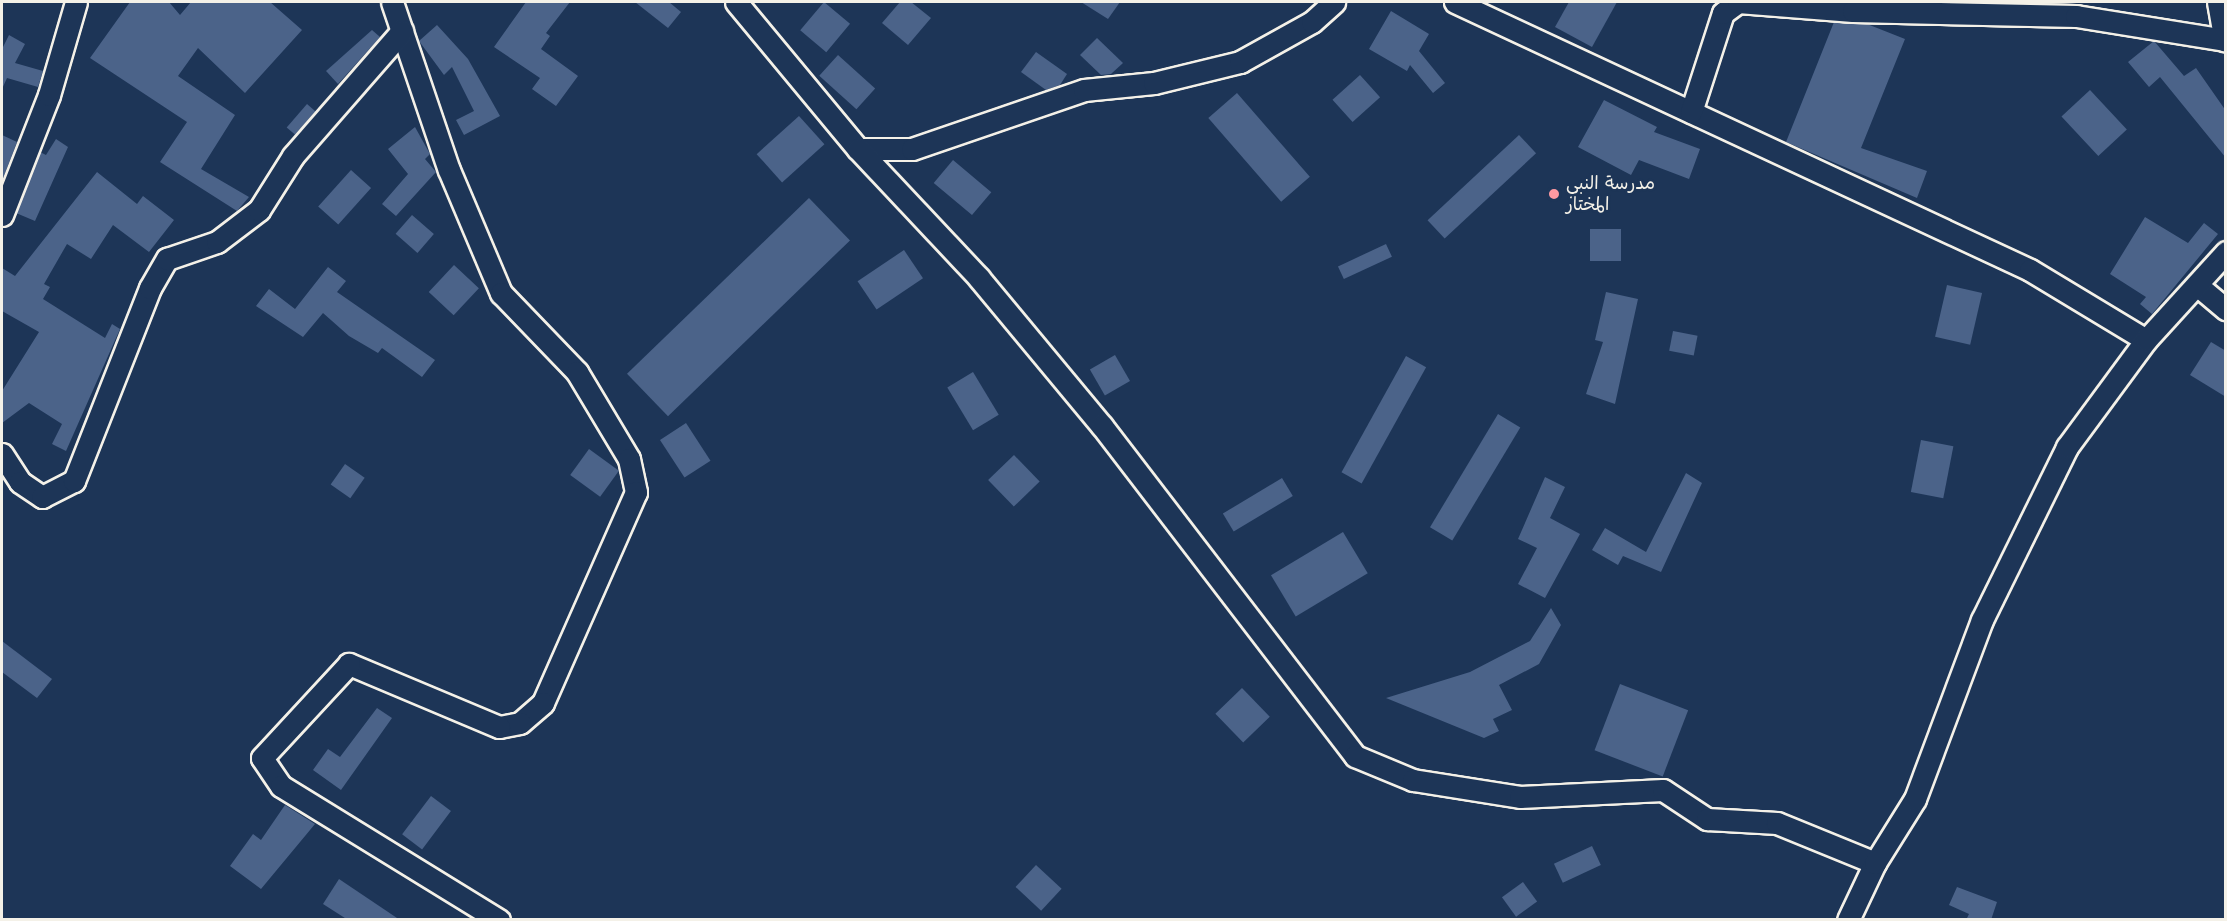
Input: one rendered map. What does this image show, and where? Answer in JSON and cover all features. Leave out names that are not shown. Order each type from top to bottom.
[{"type":"street","points":[[2,215],[45,106],[76,2]]},
{"type":"street","points":[[392,2],[449,170],[501,294],[577,372],[629,459],[636,492],[543,703],[520,723],[498,727],[350,664],[262,758],[281,786],[499,920]]},
{"type":"street","points":[[735,2],[858,149],[979,278],[1102,426],[1355,756],[1413,780],[1521,797],[1663,790],[1707,819],[1777,823],[1875,863]]},
{"type":"street","points":[[858,149],[912,149],[1084,90],[1154,83],[1240,62],[1312,22],[1334,2]]},
{"type":"street","points":[[1455,2],[2030,270],[2146,340]]},
{"type":"street","points":[[1691,112],[1723,12],[1738,2],[1853,11],[2076,16],[2225,40],[2218,2]]},
{"type":"street","points":[[2,454],[20,482],[42,497],[74,481],[150,288],[167,259],[216,242],[260,210],[293,156],[402,31]]},
{"type":"street","points":[[1848,920],[1875,863],[1915,799],[1982,620],[2067,447],[2146,340],[2226,252]]},
{"type":"street","points":[[2197,285],[2226,309]]},
{"type":"building","points":[[130,2],[169,2],[180,15],[191,2],[270,2],[302,30],[245,93],[198,48],[178,76],[235,115],[201,169],[249,197],[237,211],[160,162],[187,122],[90,58]]},
{"type":"building","points":[[526,2],[570,2],[546,33],[550,36],[541,49],[578,76],[556,106],[532,89],[540,78],[494,47]]},
{"type":"building","points":[[635,2],[669,2],[681,12],[668,28]]},
{"type":"building","points":[[824,2],[850,24],[826,52],[800,30]]},
{"type":"building","points":[[900,2],[911,2],[931,18],[908,45],[882,23]]},
{"type":"building","points":[[1081,2],[1120,2],[1108,19]]},
{"type":"building","points":[[1569,2],[1617,2],[1592,47],[1555,27]]},
{"type":"building","points":[[1391,11],[1429,34],[1419,51],[1445,83],[1433,93],[1410,65],[1407,71],[1369,49]]},
{"type":"building","points":[[1834,22],[1867,24],[1905,39],[1861,148],[1927,171],[1917,198],[1786,142]]},
{"type":"building","points":[[437,25],[468,59],[500,116],[464,135],[456,120],[474,111],[452,67],[444,75],[419,41]]},
{"type":"building","points":[[372,30],[380,37],[338,84],[326,71]]},
{"type":"building","points":[[9,35],[25,44],[15,63],[43,71],[38,87],[7,78],[2,89],[2,49]]},
{"type":"building","points":[[1097,38],[1123,63],[1111,74],[1101,75],[1080,55]]},
{"type":"building","points":[[2154,41],[2184,76],[2196,68],[2226,111],[2226,158],[2160,77],[2149,87],[2128,62]]},
{"type":"building","points":[[1036,52],[1067,74],[1060,85],[1046,90],[1021,72]]},
{"type":"building","points":[[838,55],[875,88],[856,109],[819,76]]},
{"type":"building","points":[[1360,75],[1380,97],[1353,122],[1333,100]]},
{"type":"building","points":[[2090,90],[2127,129],[2098,156],[2061,117]]},
{"type":"building","points":[[1237,93],[1310,177],[1281,202],[1208,118]]},
{"type":"building","points":[[1604,100],[1657,127],[1654,132],[1700,149],[1689,179],[1639,160],[1631,175],[1578,147]]},
{"type":"building","points":[[307,104],[315,111],[295,135],[287,127]]},
{"type":"building","points":[[799,116],[824,144],[782,182],[757,154]]},
{"type":"building","points":[[415,127],[430,154],[425,159],[436,172],[396,216],[382,204],[408,174],[388,149]]},
{"type":"building","points":[[2,135],[17,142],[2,181]]},
{"type":"building","points":[[1519,135],[1536,153],[1445,239],[1428,220]]},
{"type":"building","points":[[56,139],[68,147],[35,221],[16,213],[40,152],[46,155]]},
{"type":"building","points":[[953,160],[991,192],[972,215],[934,183]]},
{"type":"building","points":[[351,170],[371,188],[338,224],[318,206]]},
{"type":"building","points":[[97,172],[137,204],[143,196],[174,220],[149,252],[113,225],[91,259],[67,244],[44,284],[50,287],[43,299],[105,338],[112,324],[120,329],[66,451],[52,444],[62,424],[29,403],[2,423],[2,391],[39,332],[2,311],[2,268],[15,276]]},
{"type":"building","points":[[809,198],[850,240],[668,416],[627,374]]},
{"type":"building","points":[[412,215],[434,234],[417,253],[396,234]]},
{"type":"building","points":[[2145,217],[2188,243],[2204,223],[2218,234],[2152,314],[2140,304],[2146,297],[2110,274]]},
{"type":"building","points":[[1590,229],[1621,229],[1621,261],[1590,261]]},
{"type":"building","points":[[1386,244],[1392,257],[1344,279],[1338,266]]},
{"type":"building","points":[[904,250],[923,278],[877,310],[858,281]]},
{"type":"building","points":[[454,265],[479,288],[454,315],[429,292]]},
{"type":"building","points":[[328,267],[346,281],[337,292],[435,360],[422,377],[382,348],[378,353],[349,336],[323,313],[303,337],[256,306],[269,289],[295,309]]},
{"type":"building","points":[[1947,285],[1982,293],[1970,345],[1935,337]]},
{"type":"building","points":[[1606,292],[1638,299],[1615,404],[1586,394],[1603,342],[1595,340]]},
{"type":"building","points":[[1673,331],[1698,336],[1694,355],[1669,351]]},
{"type":"building","points":[[2211,342],[2226,351],[2226,397],[2190,375]]},
{"type":"building","points":[[1115,355],[1130,381],[1105,395],[1090,370]]},
{"type":"building","points":[[1406,356],[1426,367],[1362,483],[1342,472]]},
{"type":"building","points":[[973,372],[999,415],[973,430],[947,387]]},
{"type":"building","points":[[1498,414],[1520,427],[1452,541],[1430,527]]},
{"type":"building","points":[[686,423],[711,461],[685,478],[660,440]]},
{"type":"building","points":[[1921,440],[1953,446],[1943,498],[1911,492]]},
{"type":"building","points":[[589,449],[619,471],[600,497],[570,475]]},
{"type":"building","points":[[1014,455],[1040,482],[1014,507],[988,480]]},
{"type":"building","points":[[345,464],[365,478],[350,498],[331,484]]},
{"type":"building","points":[[1686,473],[1702,483],[1661,572],[1623,556],[1618,565],[1592,550],[1605,528],[1646,552]]},
{"type":"building","points":[[1545,477],[1565,487],[1550,518],[1580,534],[1545,598],[1518,584],[1537,548],[1518,539]]},
{"type":"building","points":[[1282,478],[1293,496],[1234,532],[1223,514]]},
{"type":"building","points":[[1343,532],[1368,573],[1296,616],[1271,575]]},
{"type":"building","points":[[1551,608],[1561,625],[1539,664],[1499,685],[1512,710],[1493,719],[1499,731],[1484,738],[1386,698],[1470,672],[1530,641]]},
{"type":"building","points":[[2,641],[52,679],[37,698],[2,672]]},
{"type":"building","points":[[1620,684],[1688,710],[1663,776],[1595,750]]},
{"type":"building","points":[[1242,688],[1270,717],[1243,742],[1215,714]]},
{"type":"building","points":[[377,708],[392,718],[341,790],[313,770],[328,749],[340,757]]},
{"type":"building","points":[[431,796],[451,811],[422,849],[402,834]]},
{"type":"building","points":[[285,805],[315,824],[261,889],[230,866],[253,834],[261,840]]},
{"type":"building","points":[[1592,846],[1601,865],[1563,883],[1554,864]]},
{"type":"building","points":[[1036,865],[1062,889],[1041,911],[1016,887]]},
{"type":"building","points":[[339,879],[400,920],[348,920],[323,904]]},
{"type":"building","points":[[1523,882],[1537,901],[1516,917],[1502,897]]},
{"type":"building","points":[[1957,887],[1997,902],[1991,920],[1966,920],[1969,914],[1949,905]]},
{"type":"place","name":"مدرسة النبي المختار","points":[[1554,194]]}]
